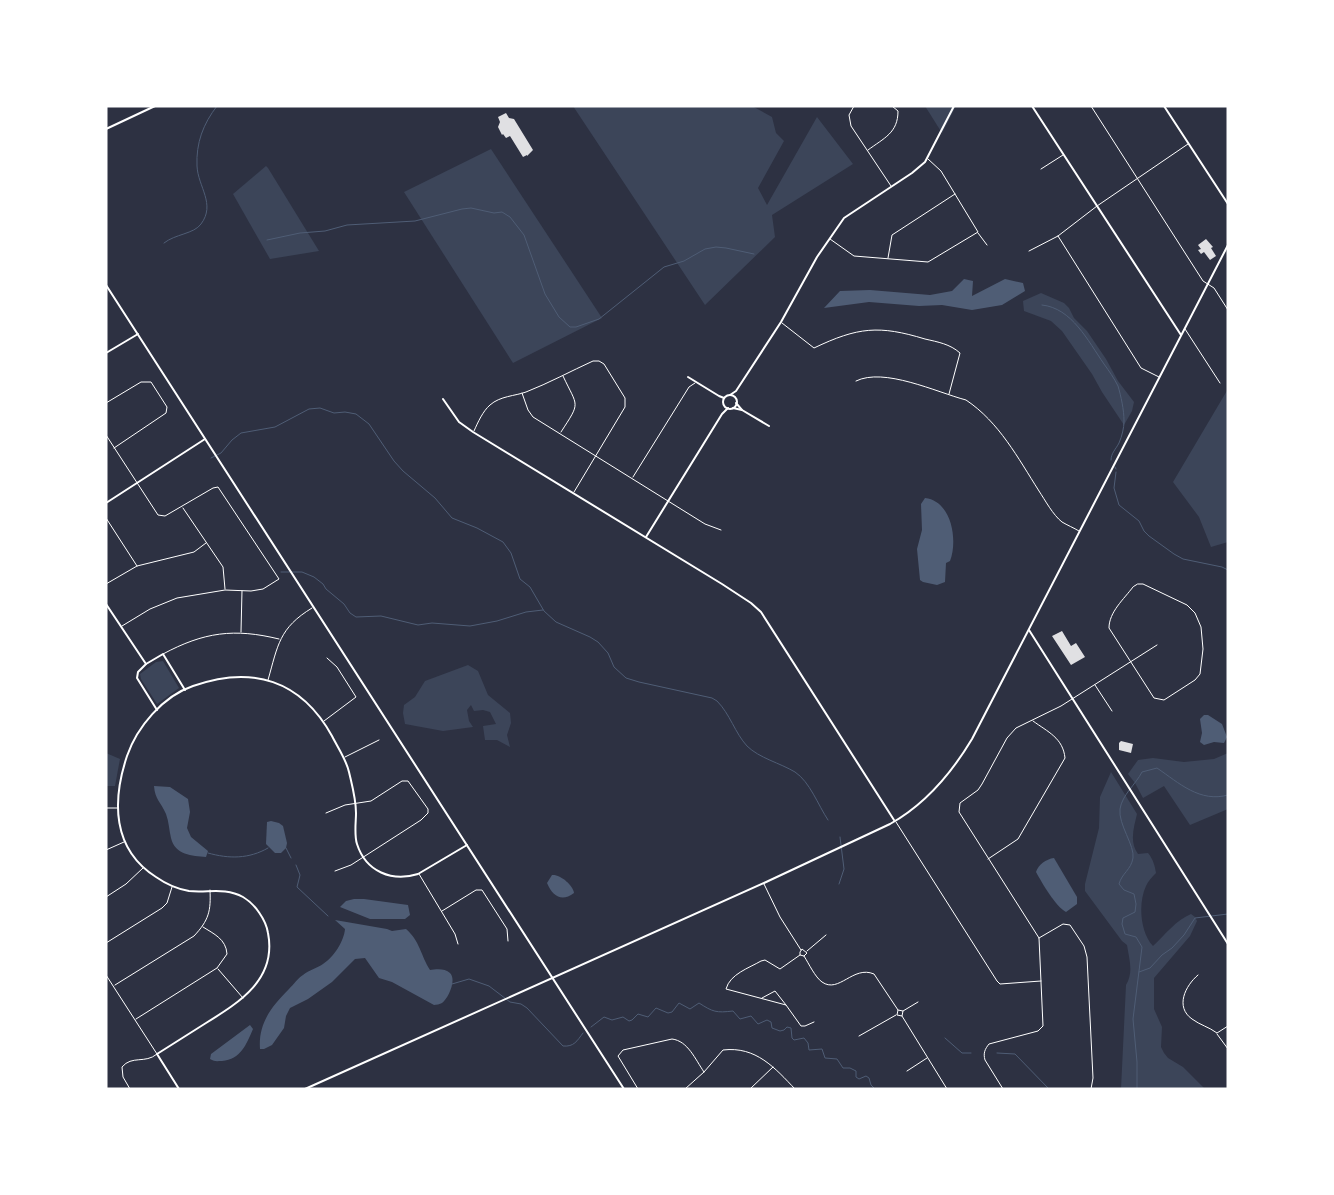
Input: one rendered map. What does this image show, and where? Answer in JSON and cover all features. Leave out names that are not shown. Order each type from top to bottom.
[{"type":"street","points":[[106,129],[154,106]]},
{"type":"street","points":[[854,106],[849,116],[851,126],[891,187]]},
{"type":"street","points":[[868,151],[892,133],[898,122],[898,111],[892,106]]},
{"type":"street","points":[[689,377],[724,398],[736,391],[781,322],[817,257],[844,218],[912,173],[925,162],[954,106]]},
{"type":"street","points":[[1032,106],[1181,335]]},
{"type":"street","points":[[1091,106],[1203,281],[1214,288],[1228,310]]},
{"type":"street","points":[[1164,106],[1228,204]]},
{"type":"street","points":[[1029,250],[1058,236],[1097,206],[1188,144]]},
{"type":"street","points":[[1041,169],[1063,155]]},
{"type":"street","points":[[927,158],[941,171],[986,245]]},
{"type":"street","points":[[888,259],[892,235],[955,194]]},
{"type":"street","points":[[830,238],[854,256],[928,262],[978,232]]},
{"type":"street","points":[[1058,236],[1141,368],[1159,378]]},
{"type":"street","points":[[305,1089],[764,883],[895,822],[926,798],[957,764],[972,739],[1228,245]]},
{"type":"street","points":[[106,285],[624,1089]]},
{"type":"street","points":[[781,322],[814,348],[842,336],[874,329],[904,333],[954,347],[960,353],[948,395]]},
{"type":"street","points":[[1184,329],[1220,383]]},
{"type":"street","points":[[106,354],[138,334]]},
{"type":"street","points":[[473,432],[481,416],[490,405],[500,399],[522,393],[593,361],[599,361],[604,364],[625,398],[626,407],[574,493]]},
{"type":"street","points":[[561,434],[576,406],[575,398],[563,375]]},
{"type":"street","points":[[689,377],[691,385]]},
{"type":"street","points":[[856,381],[869,377],[892,378],[966,400],[992,422],[1007,441],[1047,503],[1061,521],[1080,531]]},
{"type":"street","points":[[106,403],[141,382],[151,382],[167,407],[166,413],[114,448]]},
{"type":"street","points":[[632,478],[691,385],[697,382]]},
{"type":"street","points":[[736,391],[736,403],[742,410],[768,426]]},
{"type":"street","points":[[522,393],[528,410],[533,417],[705,524],[721,530]]},
{"type":"street","points":[[730,395],[735,398]]},
{"type":"street","points":[[719,396],[724,406],[722,414]]},
{"type":"street","points":[[723,402],[724,398]]},
{"type":"street","points":[[443,399],[459,422],[473,432],[646,537],[750,603],[761,612],[997,981],[1000,984],[1041,981]]},
{"type":"street","points":[[733,408],[736,403]]},
{"type":"street","points":[[724,406],[742,410]]},
{"type":"street","points":[[646,537],[722,414],[728,408]]},
{"type":"street","points":[[106,435],[158,515],[165,516],[213,488],[218,487],[279,579],[262,590],[225,590],[177,598],[150,609],[122,626]]},
{"type":"street","points":[[106,503],[205,439]]},
{"type":"street","points":[[182,506],[222,567],[225,590]]},
{"type":"street","points":[[106,518],[137,566]]},
{"type":"street","points":[[106,584],[137,566],[194,552],[206,543]]},
{"type":"street","points":[[1143,584],[1188,605],[1195,613],[1201,627],[1202,649],[1200,674],[1195,680],[1164,700],[1159,700],[1154,698],[1130,661],[1109,628],[1109,621],[1133,587],[1143,584]]},
{"type":"street","points":[[241,633],[242,591]]},
{"type":"street","points":[[106,604],[146,664]]},
{"type":"street","points":[[268,680],[279,639],[294,621],[313,608]]},
{"type":"street","points":[[1029,630],[1228,944]]},
{"type":"street","points":[[157,710],[137,678],[138,672],[146,664],[163,654],[181,645],[210,635],[241,633],[279,639]]},
{"type":"street","points":[[1003,1089],[983,1054],[989,1044],[1038,1031],[1043,1026],[1039,938],[959,812],[960,803],[978,790],[1008,738],[1016,728],[1033,721],[1073,698],[1157,645]]},
{"type":"street","points":[[163,654],[185,690]]},
{"type":"street","points":[[324,721],[356,697],[337,667],[327,658]]},
{"type":"street","points":[[130,1089],[123,1077],[122,1068],[124,1065],[131,1060],[148,1060],[244,998],[264,970],[269,956],[268,929],[252,904],[232,892],[191,891],[172,886],[143,868],[124,842],[118,808],[121,774],[129,749],[142,727],[171,698],[191,686],[221,678],[242,676],[268,680],[282,685],[297,694],[324,721],[344,757],[349,770],[356,804],[357,844],[363,857],[374,869],[386,876],[404,877],[418,874],[467,845]]},
{"type":"street","points":[[1095,684],[1112,711]]},
{"type":"street","points":[[988,859],[1018,839],[1064,758],[1064,749],[1060,742],[1033,721]]},
{"type":"street","points":[[344,757],[379,740]]},
{"type":"street","points":[[326,813],[345,804],[371,802],[402,781],[408,781],[428,809],[428,813],[422,820],[351,865],[335,871]]},
{"type":"street","points":[[106,808],[118,808]]},
{"type":"street","points":[[106,850],[124,842]]},
{"type":"street","points":[[106,897],[126,884],[143,868]]},
{"type":"street","points":[[418,874],[442,911],[455,934],[458,944]]},
{"type":"street","points":[[764,883],[780,917],[801,950],[800,955],[780,969],[765,960],[761,961],[733,976],[728,982],[726,989],[786,1005]]},
{"type":"street","points":[[106,943],[162,908],[167,903],[172,886]]},
{"type":"street","points":[[114,986],[194,936],[203,927],[208,918],[210,890]]},
{"type":"street","points":[[442,911],[476,890],[482,890],[507,929],[508,941]]},
{"type":"street","points":[[1039,938],[1063,924],[1070,925],[1084,946],[1089,977],[1093,1078],[1091,1089]]},
{"type":"street","points":[[136,1020],[217,968],[228,954],[227,946],[220,937],[203,927]]},
{"type":"street","points":[[804,956],[806,951],[826,935]]},
{"type":"street","points":[[801,950],[806,951]]},
{"type":"street","points":[[800,955],[804,956],[821,982],[826,984],[838,984],[862,971],[874,974],[898,1010],[903,1011],[918,1002]]},
{"type":"street","points":[[217,968],[244,998]]},
{"type":"street","points":[[106,975],[179,1089]]},
{"type":"street","points":[[1198,975],[1189,984],[1182,1004],[1186,1014],[1217,1033],[1228,1050]]},
{"type":"street","points":[[762,998],[776,990],[802,1026],[814,1022]]},
{"type":"street","points":[[897,1015],[898,1010]]},
{"type":"street","points":[[903,1011],[902,1016],[947,1089]]},
{"type":"street","points":[[859,1036],[897,1015],[902,1016]]},
{"type":"street","points":[[1217,1033],[1228,1026]]},
{"type":"street","points":[[638,1089],[618,1056],[624,1050],[672,1039],[678,1040],[685,1043],[704,1072]]},
{"type":"street","points":[[685,1089],[704,1072],[723,1050],[730,1049],[765,1059],[795,1089]]},
{"type":"street","points":[[907,1071],[928,1058]]},
{"type":"street","points":[[750,1089],[773,1067]]},
{"type":"shaded area","points":[[573,106],[752,106],[772,117],[776,133],[784,141],[758,188],[767,205],[817,117],[853,164],[772,215],[775,237],[705,305]]},
{"type":"shaded area","points":[[925,106],[956,106],[942,133]]},
{"type":"shaded area","points":[[491,149],[602,318],[513,363],[404,192]]},
{"type":"shaded area","points":[[266,166],[319,251],[270,259],[233,194]]},
{"type":"shaded area","points":[[964,279],[973,281],[972,296],[1005,279],[1023,283],[1025,291],[1002,305],[972,310],[942,305],[919,306],[869,302],[824,308],[840,291],[870,290],[930,295],[952,291]]},
{"type":"shaded area","points":[[1041,293],[1064,303],[1069,308],[1074,318],[1087,331],[1118,381],[1134,402],[1132,411],[1124,425],[1062,331],[1051,321],[1024,311],[1023,301]]},
{"type":"shaded area","points":[[1228,389],[1228,542],[1211,547],[1199,517],[1173,482]]},
{"type":"shaded area","points":[[925,498],[941,506],[951,523],[953,533],[952,553],[950,561],[946,563],[945,582],[937,585],[920,580],[917,549],[922,530],[921,504]]},
{"type":"shaded area","points":[[163,661],[179,688],[157,704],[141,679],[140,674],[156,662]]},
{"type":"shaded area","points":[[468,665],[478,671],[488,695],[510,713],[511,723],[507,735],[510,747],[497,740],[485,740],[483,726],[496,724],[490,712],[483,710],[474,711],[471,705],[467,710],[469,721],[473,727],[443,731],[405,724],[404,705],[415,697],[425,681]]},
{"type":"shaded area","points":[[1204,715],[1208,715],[1222,724],[1227,737],[1224,743],[1214,742],[1204,745],[1200,742],[1202,733],[1200,719]]},
{"type":"shaded area","points":[[106,753],[120,759],[115,786],[106,786]]},
{"type":"shaded area","points":[[1228,753],[1228,809],[1190,825],[1164,786],[1143,798],[1128,774],[1138,760],[1153,758],[1184,762],[1214,759]]},
{"type":"shaded area","points":[[1111,772],[1137,814],[1133,834],[1135,849],[1138,854],[1148,853],[1155,868],[1156,873],[1150,879],[1143,893],[1141,909],[1145,933],[1149,940],[1153,946],[1176,924],[1191,914],[1197,921],[1190,936],[1154,978],[1154,1009],[1162,1027],[1161,1047],[1164,1053],[1168,1058],[1183,1067],[1205,1089],[1121,1089],[1126,985],[1130,975],[1130,960],[1127,945],[1085,891],[1085,884],[1099,828],[1100,797]]},
{"type":"shaded area","points":[[154,786],[170,787],[188,799],[190,812],[187,828],[191,837],[208,851],[206,857],[185,854],[173,844],[168,820],[157,798]]},
{"type":"shaded area","points":[[271,821],[283,826],[287,843],[286,848],[281,853],[275,853],[266,844],[267,822]]},
{"type":"shaded area","points":[[1054,858],[1077,897],[1077,904],[1066,912],[1045,888],[1036,872],[1043,863]]},
{"type":"shaded area","points":[[552,875],[559,876],[566,881],[574,893],[566,897],[555,895],[547,883]]},
{"type":"shaded area","points":[[354,899],[408,905],[410,915],[405,919],[370,919],[340,907],[346,901]]},
{"type":"shaded area","points":[[335,920],[392,931],[406,929],[417,944],[430,970],[446,970],[452,976],[452,985],[447,998],[442,1003],[434,1005],[392,982],[379,978],[365,958],[355,959],[332,982],[308,999],[290,1008],[286,1016],[284,1028],[272,1045],[260,1049],[261,1031],[272,1009],[299,978],[327,961],[338,948],[343,939],[345,929]]},
{"type":"shaded area","points":[[250,1025],[253,1029],[245,1046],[238,1054],[228,1060],[215,1061],[210,1059],[211,1054]]},
{"type":"building","points":[[506,113],[509,118],[514,119],[533,150],[527,156],[523,157],[510,136],[506,138],[502,135],[498,127],[500,122],[498,117]]},
{"type":"building","points":[[1206,239],[1213,247],[1211,248],[1216,256],[1210,260],[1204,252],[1201,254],[1198,250],[1201,249],[1198,245]]},
{"type":"building","points":[[1062,631],[1071,646],[1076,643],[1085,657],[1071,665],[1052,636]]},
{"type":"building","points":[[1121,741],[1133,744],[1131,753],[1119,750],[1119,743]]},
{"type":"waterway","points":[[164,243],[194,230],[205,217],[207,202],[198,174],[197,158],[199,142],[204,127],[217,106]]},
{"type":"waterway","points":[[267,240],[300,233],[325,231],[347,225],[415,221],[462,209],[471,208],[494,213],[502,212],[510,217],[524,235],[545,294],[559,317],[570,327],[576,327],[599,319],[664,267],[684,261],[705,249],[726,248],[754,254]]},
{"type":"waterway","points":[[1042,305],[1053,307],[1071,319],[1092,346],[1118,386],[1123,408],[1124,424],[1123,432],[1111,460]]},
{"type":"waterway","points":[[211,458],[221,453],[241,433],[275,427],[309,409],[320,408],[334,413],[356,414],[369,424],[403,471],[435,498],[452,518],[477,528],[503,542],[511,553],[520,579],[530,587],[544,611],[556,622],[598,642],[608,653],[614,667],[626,678],[712,698],[717,701],[747,746],[757,754],[800,776],[828,820]]},
{"type":"waterway","points":[[1116,472],[1114,488],[1119,505],[1139,521],[1149,536],[1183,559],[1228,570]]},
{"type":"waterway","points":[[281,572],[302,572],[314,577],[356,617],[381,616],[418,625],[432,623],[470,626],[497,621],[526,612],[543,610]]},
{"type":"waterway","points":[[1137,1089],[1137,1062],[1133,1019],[1142,947],[1136,937],[1125,934],[1122,924],[1123,918],[1135,912],[1136,904],[1134,894],[1124,890],[1119,884],[1133,858],[1132,847],[1121,821],[1121,804],[1142,772],[1157,768],[1199,794],[1218,797],[1228,795]]},
{"type":"waterway","points":[[839,884],[844,869],[840,837]]},
{"type":"waterway","points":[[208,853],[239,857],[261,852],[268,848]]},
{"type":"waterway","points":[[286,848],[291,858]]},
{"type":"waterway","points":[[296,865],[300,875],[297,887],[328,916]]},
{"type":"waterway","points":[[1139,972],[1150,968],[1162,955],[1172,948],[1184,935],[1195,918],[1228,914]]},
{"type":"waterway","points":[[452,984],[469,979],[489,986],[510,1002],[521,1004],[527,1008],[563,1046],[573,1044],[583,1033]]},
{"type":"waterway","points":[[591,1027],[604,1017],[612,1020],[623,1017],[629,1021],[638,1014],[648,1017],[656,1008],[668,1013],[672,1012],[679,1003],[690,1009],[699,1003],[715,1011],[733,1011],[740,1019],[751,1016],[758,1024],[767,1020],[771,1022],[772,1028],[780,1031],[787,1027],[791,1028],[794,1040],[804,1038],[808,1043],[809,1050],[822,1049],[825,1058],[837,1059],[843,1068],[850,1068],[856,1071],[856,1077],[859,1079],[866,1076],[875,1089]]},
{"type":"waterway","points":[[945,1038],[962,1053],[971,1053]]},
{"type":"waterway","points":[[997,1053],[1015,1054],[1049,1089]]}]
